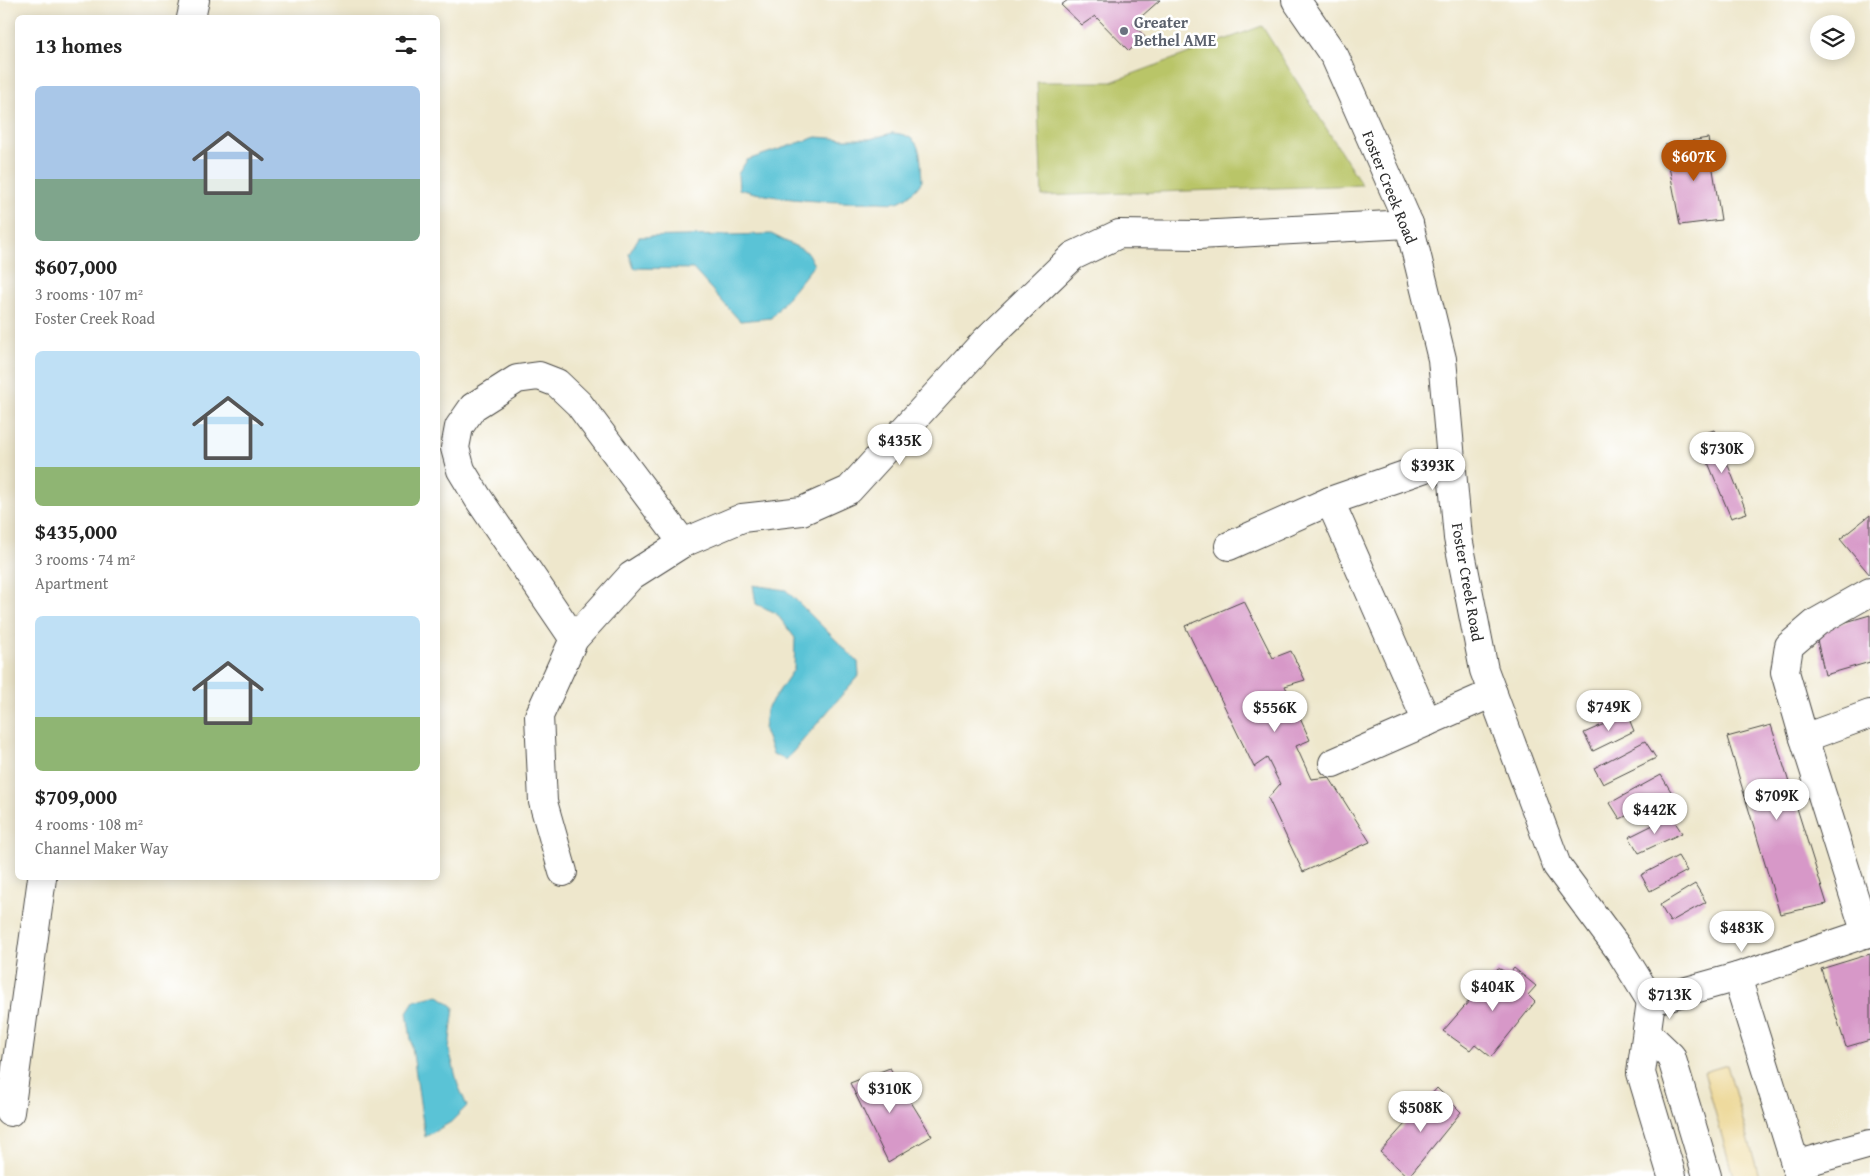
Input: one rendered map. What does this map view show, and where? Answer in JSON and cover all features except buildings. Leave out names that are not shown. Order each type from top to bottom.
[{"type":"street","points":[[191,15],[195,0]]},
{"type":"street","name":"Foster Creek Road","points":[[1296,0],[1335,57],[1409,224],[1442,360],[1458,538],[1484,670],[1557,866],[1620,951],[1651,1001]]},
{"type":"street","points":[[562,872],[543,802],[540,716],[574,639],[631,576],[683,544],[742,518],[802,511],[849,490],[986,340],[1073,256],[1119,234],[1198,235],[1409,224]]},
{"type":"street","points":[[574,639],[461,470],[455,448],[459,427],[473,407],[517,379],[540,376],[558,383],[579,404],[683,544]]},
{"type":"street","points":[[1229,546],[1330,501],[1451,459]]},
{"type":"street","points":[[1330,501],[1427,722]]},
{"type":"street","points":[[1672,1176],[1641,1073],[1651,1001],[1738,977],[1868,933],[1804,738],[1785,672],[1789,646],[1817,622],[1870,592]]},
{"type":"street","points":[[1333,763],[1493,693]]},
{"type":"street","points":[[1804,738],[1870,714]]},
{"type":"street","points":[[10,1112],[42,880]]},
{"type":"street","points":[[1738,977],[1797,1171],[1870,1144]]},
{"type":"street","points":[[1647,1033],[1671,1056],[1707,1176]]},
{"type":"green space","points":[[1262,26],[1362,185],[1042,196],[1037,82],[1111,82]]},
{"type":"sand","points":[[1727,1065],[1759,1176],[1733,1176],[1704,1072]]},
{"type":"water","points":[[892,133],[910,138],[915,142],[921,163],[922,181],[910,195],[898,202],[807,200],[772,196],[739,189],[738,174],[747,160],[816,137],[870,139]]},
{"type":"water","points":[[771,234],[807,252],[814,265],[771,318],[740,321],[693,269],[634,268],[629,254],[639,237]]},
{"type":"water","points":[[753,585],[786,590],[858,662],[859,675],[786,760],[773,754],[764,730],[766,710],[794,669],[795,638],[776,613],[756,604]]},
{"type":"water","points":[[438,995],[454,1007],[449,1049],[458,1085],[467,1106],[451,1122],[425,1137],[407,1012],[414,1001]]},
{"type":"place","name":"Greater Bethel AME","points":[[1124,31]]}]
